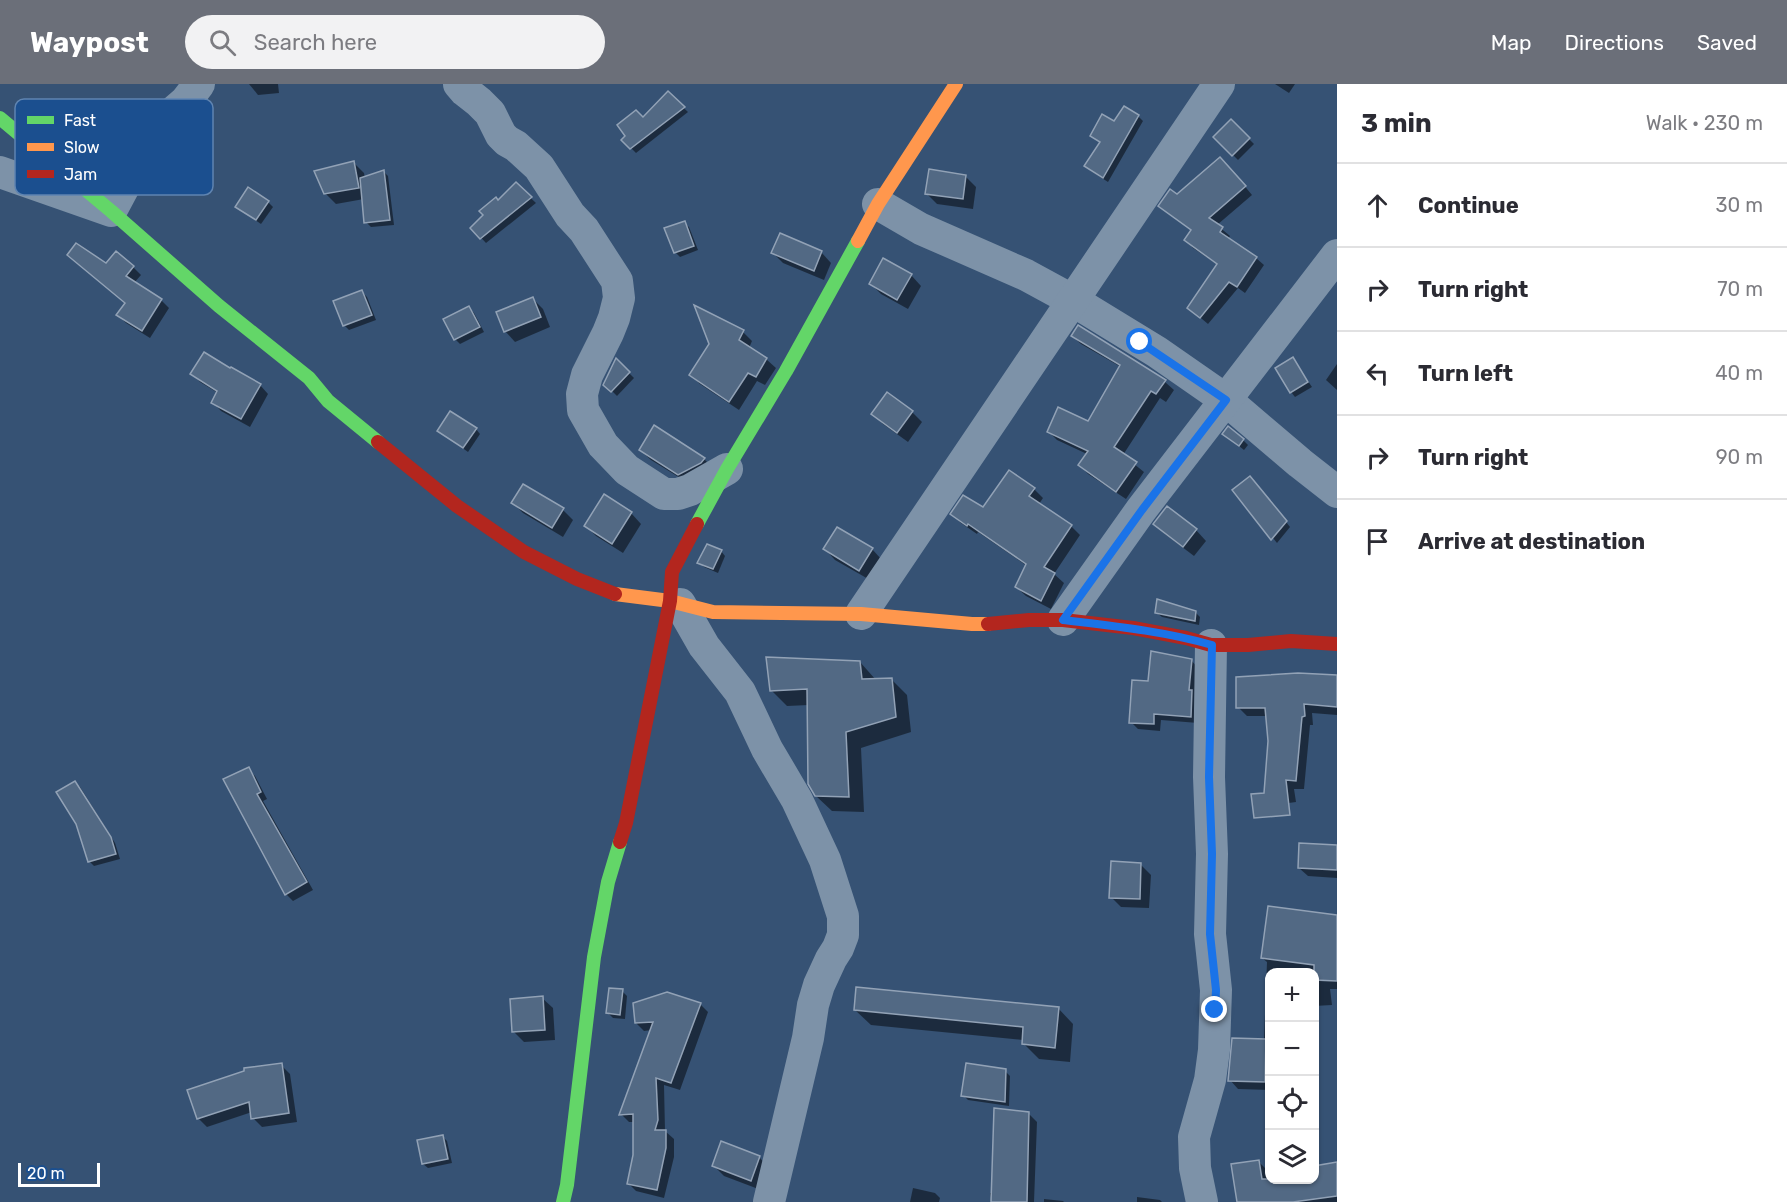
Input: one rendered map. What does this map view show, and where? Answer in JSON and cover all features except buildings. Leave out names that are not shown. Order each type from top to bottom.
[{"type":"street","points":[[188,99],[199,84]]},
{"type":"street","points":[[459,84],[490,113],[501,135],[539,167],[617,281],[619,298],[614,318],[587,375],[582,394],[583,410],[603,445],[627,470],[664,494],[678,494],[690,490],[727,469]]},
{"type":"street","points":[[564,1202],[594,957],[608,882],[626,823],[675,602],[672,572],[685,544],[786,371],[878,204],[956,84]]},
{"type":"street","points":[[861,614],[1219,84]]},
{"type":"street","points":[[0,118],[15,131]]},
{"type":"street","points":[[0,172],[15,177]]},
{"type":"street","points":[[65,195],[111,211]]},
{"type":"street","points":[[92,195],[219,306],[309,378],[328,401],[354,424],[457,506],[524,552],[577,579],[618,595],[675,602],[713,612],[861,614],[972,624],[1063,620],[1154,632],[1212,645],[1248,645],[1291,641],[1337,645]]},
{"type":"street","points":[[111,211],[120,195]]},
{"type":"street","points":[[878,204],[921,229],[1026,275],[1157,352],[1226,400],[1337,492]]},
{"type":"street","points":[[1063,620],[1142,510],[1337,255]]},
{"type":"street","points":[[675,602],[704,646],[740,692],[767,749],[797,800],[825,860],[843,916],[843,935],[819,985],[813,1005],[806,1049],[769,1202]]},
{"type":"street","points":[[1202,1202],[1195,1168],[1194,1137],[1210,1080],[1214,1050],[1216,990],[1210,934],[1212,854],[1209,777],[1212,645]]},
{"type":"traffic: fast","points":[[0,118],[15,131]]},
{"type":"traffic: fast","points":[[92,195],[219,306],[309,378],[328,401],[378,442]]},
{"type":"traffic: fast","points":[[697,524],[858,241]]},
{"type":"traffic: fast","points":[[563,1202],[567,1185],[594,957],[608,882],[620,842]]},
{"type":"traffic: slow","points":[[858,241],[878,204],[956,84]]},
{"type":"traffic: slow","points":[[615,594],[670,601],[713,612],[861,614],[988,624]]},
{"type":"traffic: jam","points":[[378,442],[457,506],[524,552],[577,579],[615,594]]},
{"type":"traffic: jam","points":[[620,842],[626,823],[670,601],[672,572],[697,524]]},
{"type":"traffic: jam","points":[[988,624],[1029,620],[1063,620],[1133,628],[1211,645],[1248,645],[1291,641],[1337,644]]},
{"type":"route","points":[[1140,342],[1226,400],[1142,510],[1063,620],[1133,628],[1212,645],[1209,777],[1212,854],[1210,934],[1216,990],[1215,1010]]}]
